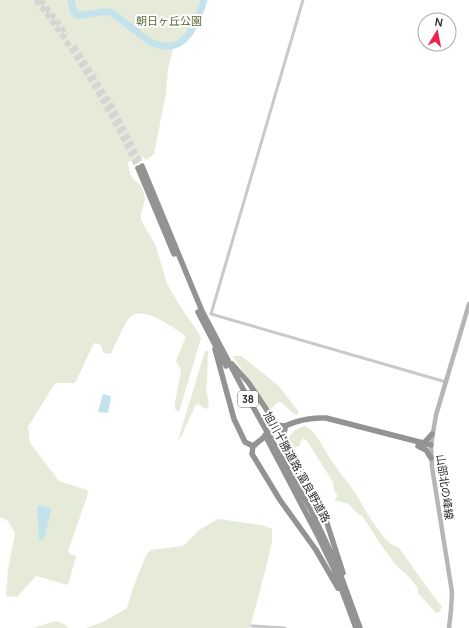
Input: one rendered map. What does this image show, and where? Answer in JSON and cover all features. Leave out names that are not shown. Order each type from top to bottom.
[{"type":"highway","name":"旭川十勝道路;富良野道路","points":[[356,628],[350,606],[338,568],[311,510],[225,356],[202,311],[140,167],[181,272],[212,340],[307,512],[334,569],[350,606],[360,628]]},
{"type":"highway","name":"38","points":[[212,340],[234,419],[245,442],[253,446],[252,454],[255,460],[280,500],[316,550],[350,606]]},
{"type":"highway","points":[[225,356],[248,382],[277,425],[284,428]]},
{"type":"highway","points":[[273,434],[310,418],[326,418],[419,445],[431,447]]},
{"type":"highway","points":[[284,428],[283,435],[326,520],[340,563],[350,606]]},
{"type":"highway","points":[[419,445],[425,442],[432,434]]},
{"type":"highway","points":[[253,446],[264,440]]},
{"type":"highway","points":[[419,445],[426,450],[431,458]]},
{"type":"main road","name":"山部北の峰線","points":[[448,628],[452,592],[431,458],[431,447],[432,434],[469,304]]},
{"type":"street","points":[[304,0],[211,314],[446,382]]},
{"type":"street","points":[[252,626],[285,628]]},
{"type":"green space","name":"朝日ヶ丘公園","points":[[0,0],[201,0],[189,31],[173,49],[168,69],[166,93],[154,154],[147,160],[140,156],[128,162],[131,175],[134,180],[140,184],[144,193],[145,200],[141,213],[141,220],[156,246],[167,284],[201,338],[179,412],[175,409],[175,402],[181,370],[176,361],[186,336],[159,319],[144,314],[137,314],[129,318],[111,354],[103,353],[101,345],[94,343],[75,383],[55,383],[28,427],[30,443],[59,481],[87,490],[88,494],[68,551],[70,554],[76,556],[68,585],[36,576],[17,597],[6,596],[8,570],[15,533],[8,521],[0,517]]},
{"type":"green space","points":[[205,351],[208,351],[206,388],[209,406],[205,409],[198,404],[195,406],[182,435],[178,440]]},
{"type":"green space","points":[[241,356],[278,385],[298,411],[298,415],[293,413],[284,404],[278,402],[271,409],[268,407],[233,357]]},
{"type":"green space","points":[[305,426],[313,432],[319,440],[379,531],[391,544],[399,548],[442,607],[439,612],[436,613],[418,593],[418,588],[395,564],[363,517],[349,504],[334,500],[337,497],[337,494],[334,491],[333,482],[307,441],[303,438],[299,446],[294,448],[288,439],[291,434],[299,428]]},
{"type":"green space","points":[[218,519],[262,525],[272,529],[272,542],[268,560],[250,628],[86,628],[105,621],[127,608],[146,555],[151,550],[183,546],[199,530]]},
{"type":"green space","points":[[56,621],[66,625],[68,628],[33,628]]},
{"type":"water","points":[[103,394],[111,397],[108,413],[98,412]]},
{"type":"water","points":[[38,505],[51,508],[44,540],[39,539]]},
{"type":"waterway","points":[[71,0],[74,12],[77,15],[111,12],[150,42],[162,46],[172,46],[180,43],[187,37],[197,20],[204,0]]},
{"type":"tunnel","points":[[36,0],[79,60],[92,81],[138,168]]},
{"type":"tunnel","points":[[41,0],[67,35]]},
{"type":"tunnel","points":[[74,46],[113,108],[142,166]]}]
